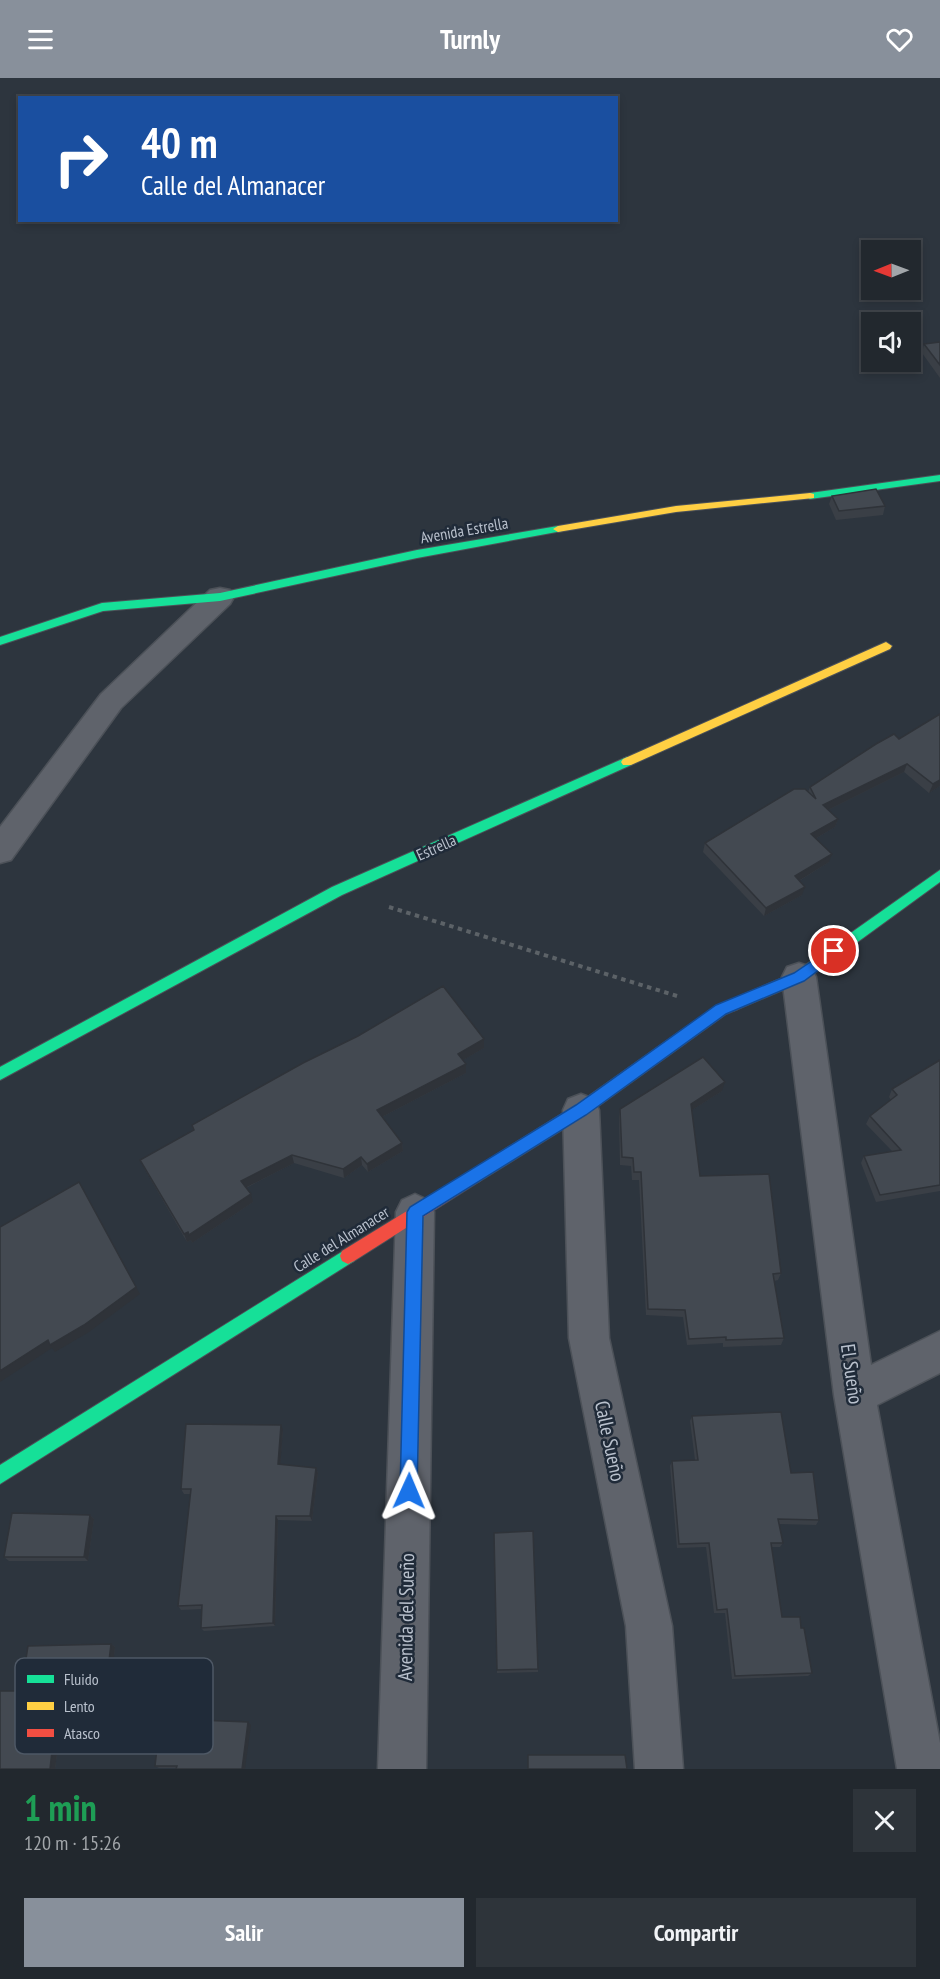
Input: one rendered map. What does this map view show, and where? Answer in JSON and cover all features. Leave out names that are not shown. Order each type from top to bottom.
[{"type":"street","name":"Avenida Estrella","points":[[0,641],[102,607],[220,597],[417,554],[676,509],[824,495],[940,478]]},
{"type":"street","points":[[0,851],[111,701],[220,597]]},
{"type":"street","name":"Estrella","points":[[0,1074],[337,891],[886,646]]},
{"type":"street","name":"Calle del Almanacer","points":[[0,1475],[415,1212],[581,1110],[721,1010],[799,977],[940,875]]},
{"type":"street","name":"El Sueño","points":[[799,977],[855,1395],[921,1769]]},
{"type":"street","name":"Calle Sueño","points":[[581,1110],[589,1338],[649,1626],[659,1769]]},
{"type":"street","name":"Avenida del Sueño","points":[[402,1769],[415,1212]]},
{"type":"street","points":[[855,1395],[940,1351]]},
{"type":"path","points":[[337,891],[721,1010]]},
{"type":"building","points":[[940,342],[940,365],[924,344]]},
{"type":"building","points":[[876,489],[885,506],[839,511],[832,496]]},
{"type":"building","points":[[940,714],[940,780],[933,784],[907,764],[823,805],[838,819],[811,834],[832,854],[795,876],[805,887],[766,908],[705,843],[794,789],[805,789],[816,799],[810,787],[876,744],[894,734],[899,739]]},
{"type":"building","points":[[443,986],[484,1039],[458,1054],[466,1064],[377,1110],[402,1143],[367,1164],[361,1157],[343,1169],[292,1155],[241,1181],[251,1194],[189,1235],[188,1232],[184,1234],[140,1160],[194,1130],[192,1125],[303,1063],[358,1036]]},
{"type":"building","points":[[703,1057],[725,1082],[691,1104],[700,1176],[769,1174],[781,1273],[773,1274],[784,1338],[689,1339],[685,1310],[648,1309],[641,1172],[634,1172],[633,1158],[622,1157],[620,1109]]},
{"type":"building","points":[[940,1060],[940,1185],[880,1195],[864,1156],[901,1150],[870,1116],[897,1095],[892,1089]]},
{"type":"building","points":[[79,1182],[136,1287],[84,1325],[50,1345],[48,1340],[0,1371],[0,1227]]},
{"type":"building","points":[[781,1412],[791,1473],[813,1472],[819,1520],[778,1519],[783,1543],[771,1543],[782,1617],[800,1617],[812,1673],[735,1676],[727,1609],[717,1610],[709,1543],[679,1544],[672,1461],[698,1460],[692,1416]]},
{"type":"building","points":[[186,1424],[281,1425],[278,1464],[316,1468],[310,1516],[276,1516],[273,1623],[201,1628],[202,1605],[178,1606],[191,1489],[181,1489]]},
{"type":"building","points":[[12,1513],[90,1515],[84,1557],[4,1557]]},
{"type":"building","points":[[533,1531],[538,1669],[497,1670],[494,1533]]},
{"type":"building","points":[[111,1644],[109,1658],[26,1658],[28,1646]]},
{"type":"building","points":[[0,1691],[15,1691],[15,1754],[52,1754],[50,1769],[0,1769]]},
{"type":"building","points":[[213,1721],[248,1722],[242,1769],[176,1769],[177,1766],[155,1766],[156,1754],[213,1754]]},
{"type":"building","points":[[528,1755],[625,1755],[627,1769],[528,1769]]},
{"type":"traffic: fast","points":[[810,496],[940,478]]},
{"type":"traffic: fast","points":[[0,641],[102,607],[220,597],[417,554],[558,529]]},
{"type":"traffic: fast","points":[[0,1074],[337,891],[627,762]]},
{"type":"traffic: fast","points":[[733,1005],[799,977],[940,875]]},
{"type":"traffic: fast","points":[[0,1475],[348,1256]]},
{"type":"traffic: slow","points":[[558,529],[676,509],[810,496]]},
{"type":"traffic: slow","points":[[627,762],[886,646]]},
{"type":"traffic: slow","points":[[475,1176],[581,1110],[721,1010],[733,1005]]},
{"type":"traffic: jam","points":[[348,1256],[475,1176]]},
{"type":"route","points":[[409,1491],[415,1212],[581,1110],[721,1010],[799,977],[834,951]]}]
